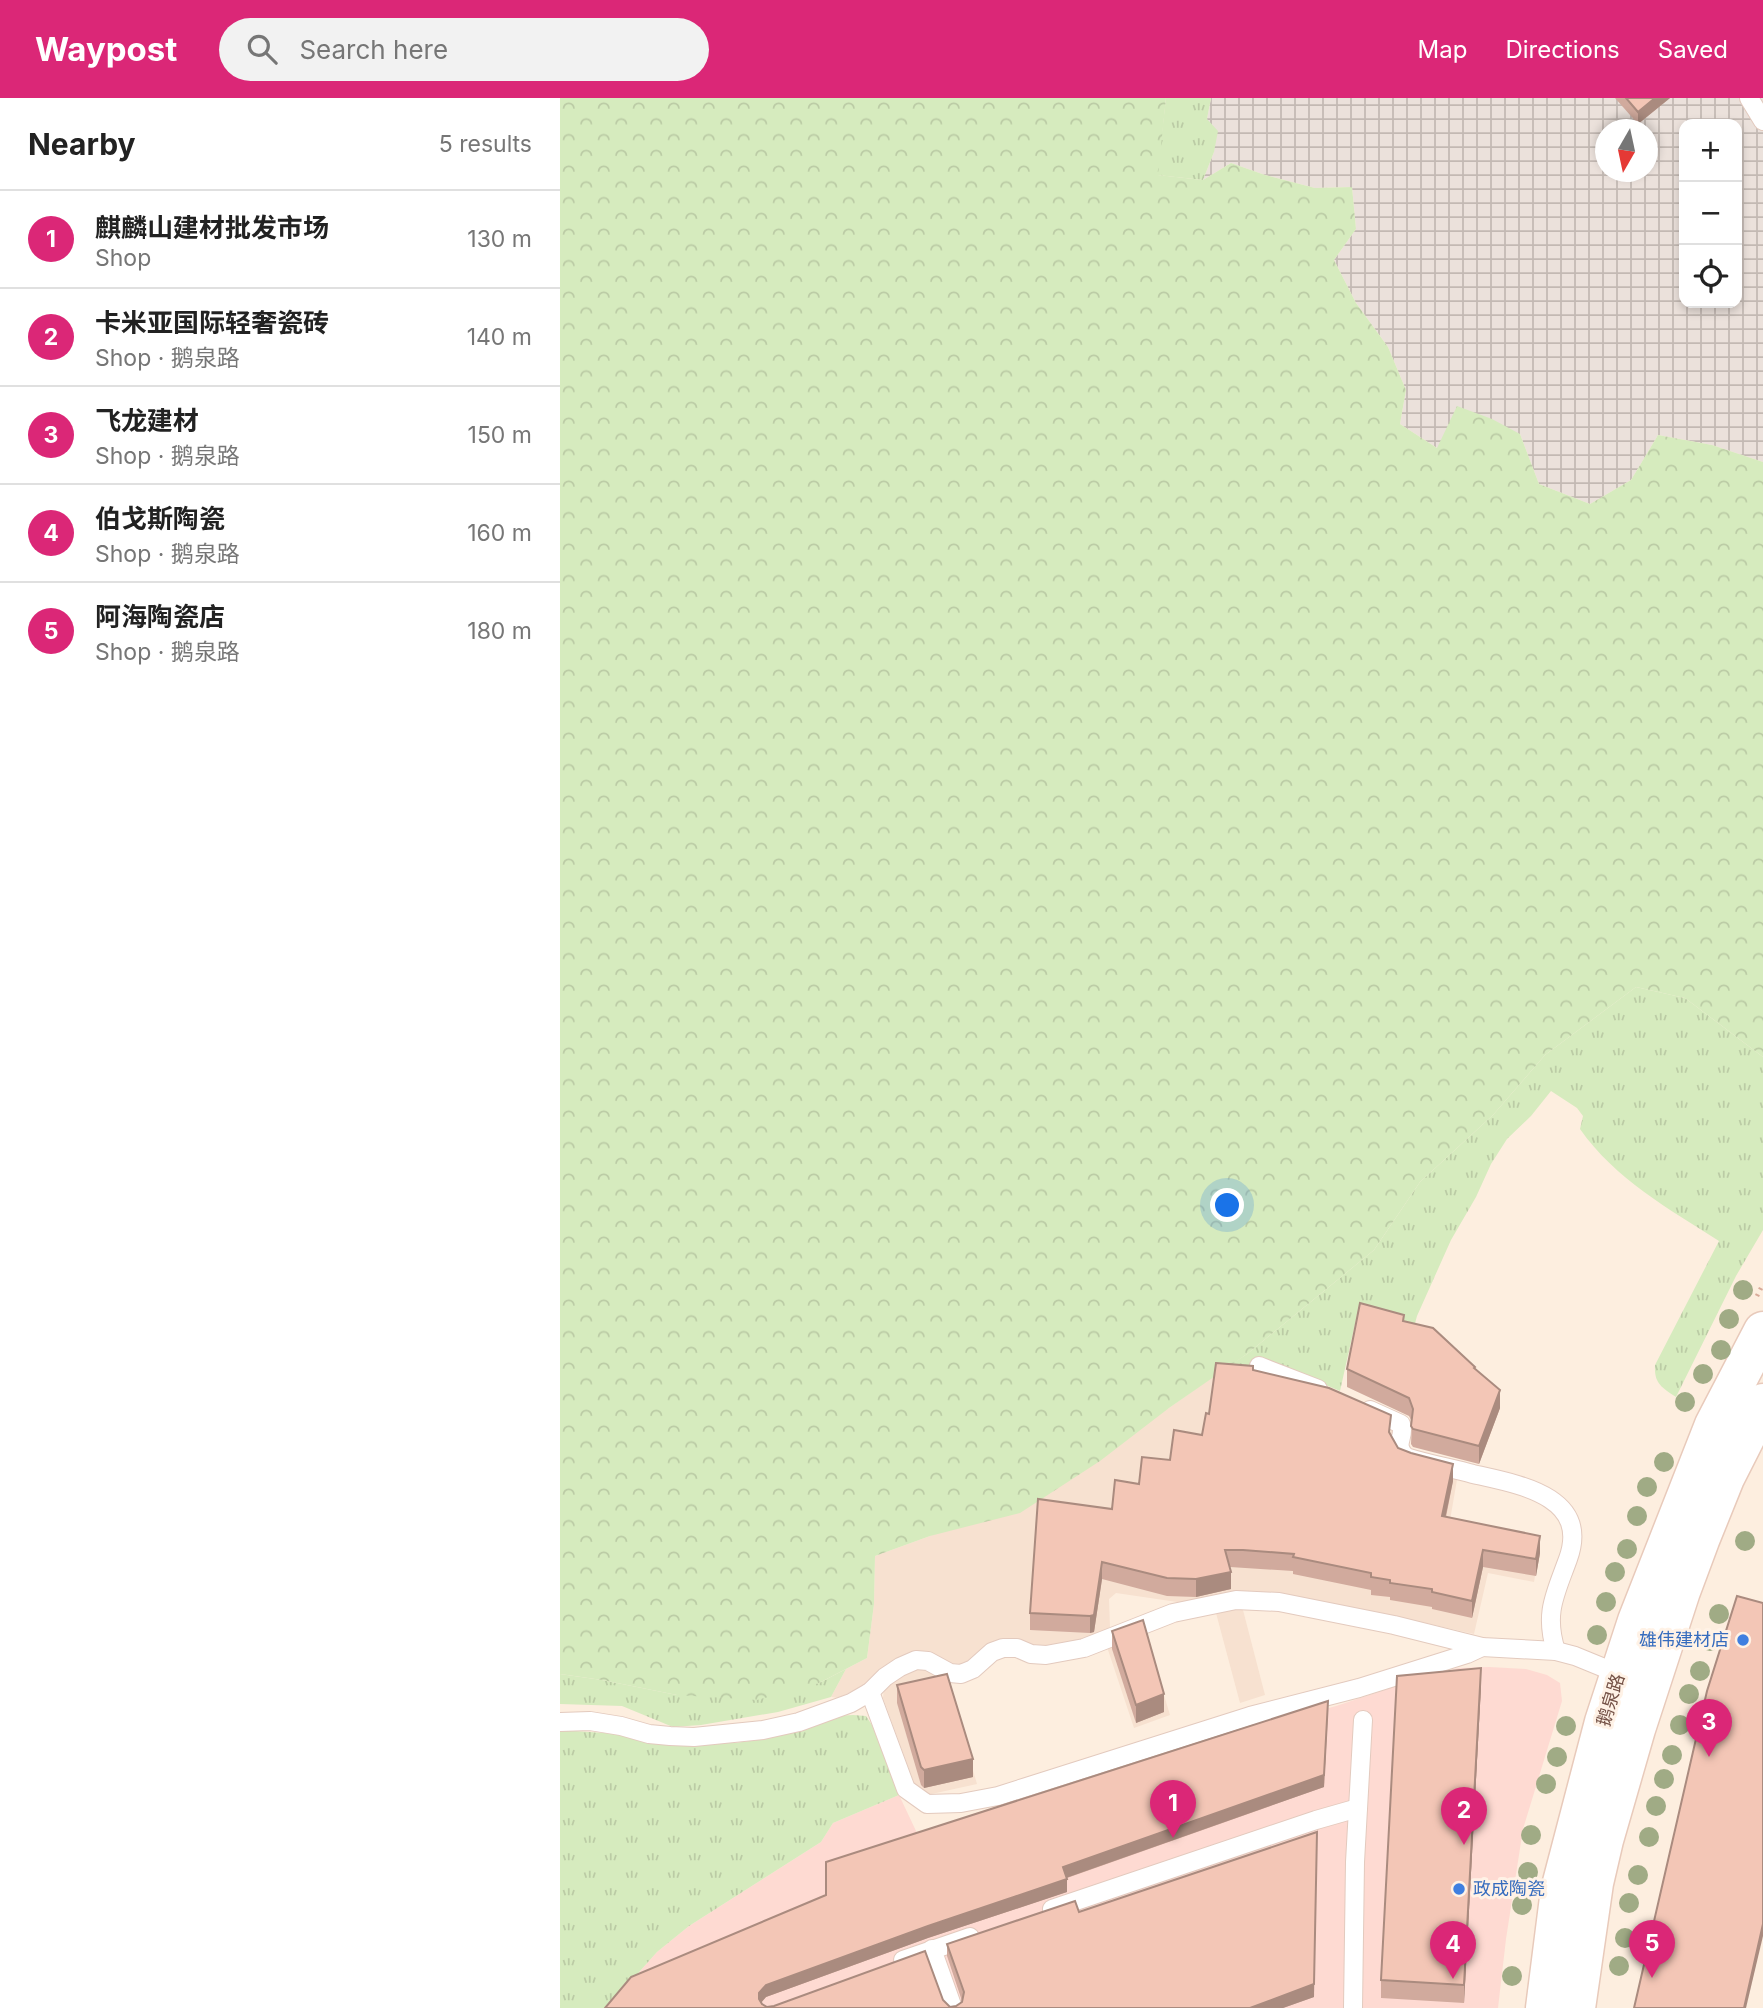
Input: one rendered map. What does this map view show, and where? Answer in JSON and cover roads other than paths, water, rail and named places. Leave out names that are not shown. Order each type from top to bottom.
[{"type":"main road","name":"鹅泉路","points":[[1545,2008],[1560,1890],[1619,1674],[1696,1467],[1714,1425],[1763,1331]]},
{"type":"main road","name":"鹅泉路","points":[[1576,2008],[1594,1883],[1636,1729],[1700,1539],[1725,1478],[1763,1403]]},
{"type":"lane","points":[[1749,98],[1763,121]]},
{"type":"lane","points":[[1259,1366],[1401,1424],[1403,1430],[1398,1445],[1400,1452],[1406,1457],[1525,1487],[1557,1503],[1571,1527],[1572,1541],[1555,1590],[1549,1624],[1556,1651]]},
{"type":"lane","points":[[560,1722],[590,1721],[670,1736],[764,1730],[850,1703],[870,1692],[892,1672],[916,1660],[929,1661],[950,1673],[961,1674],[973,1669],[992,1652],[1003,1648],[1017,1648],[1031,1654],[1046,1655],[1084,1648],[1173,1613],[1236,1600],[1255,1599],[1394,1625],[1482,1647],[1556,1651],[1619,1674]]},
{"type":"lane","points":[[870,1692],[906,1789],[926,1804],[961,1804],[998,1796],[1250,1716],[1359,1688],[1482,1647]]},
{"type":"lane","points":[[1353,2008],[1355,1862],[1363,1720]]},
{"type":"lane","points":[[1038,1914],[1358,1808]]},
{"type":"lane","points":[[882,1967],[985,1931]]},
{"type":"lane","points":[[932,1949],[953,2008]]},
{"type":"place","name":"雄伟建材店","points":[[1743,1640]]},
{"type":"place","name":"飞龙建材","points":[[1709,1757]]},
{"type":"place","name":"麒麟山建材批发市场","points":[[1173,1838]]},
{"type":"place","name":"卡米亚国际轻奢瓷砖","points":[[1464,1845]]},
{"type":"place","name":"政成陶瓷","points":[[1459,1889]]},
{"type":"place","name":"阿海陶瓷店","points":[[1652,1978]]},
{"type":"place","name":"伯戈斯陶瓷","points":[[1453,1979]]}]
